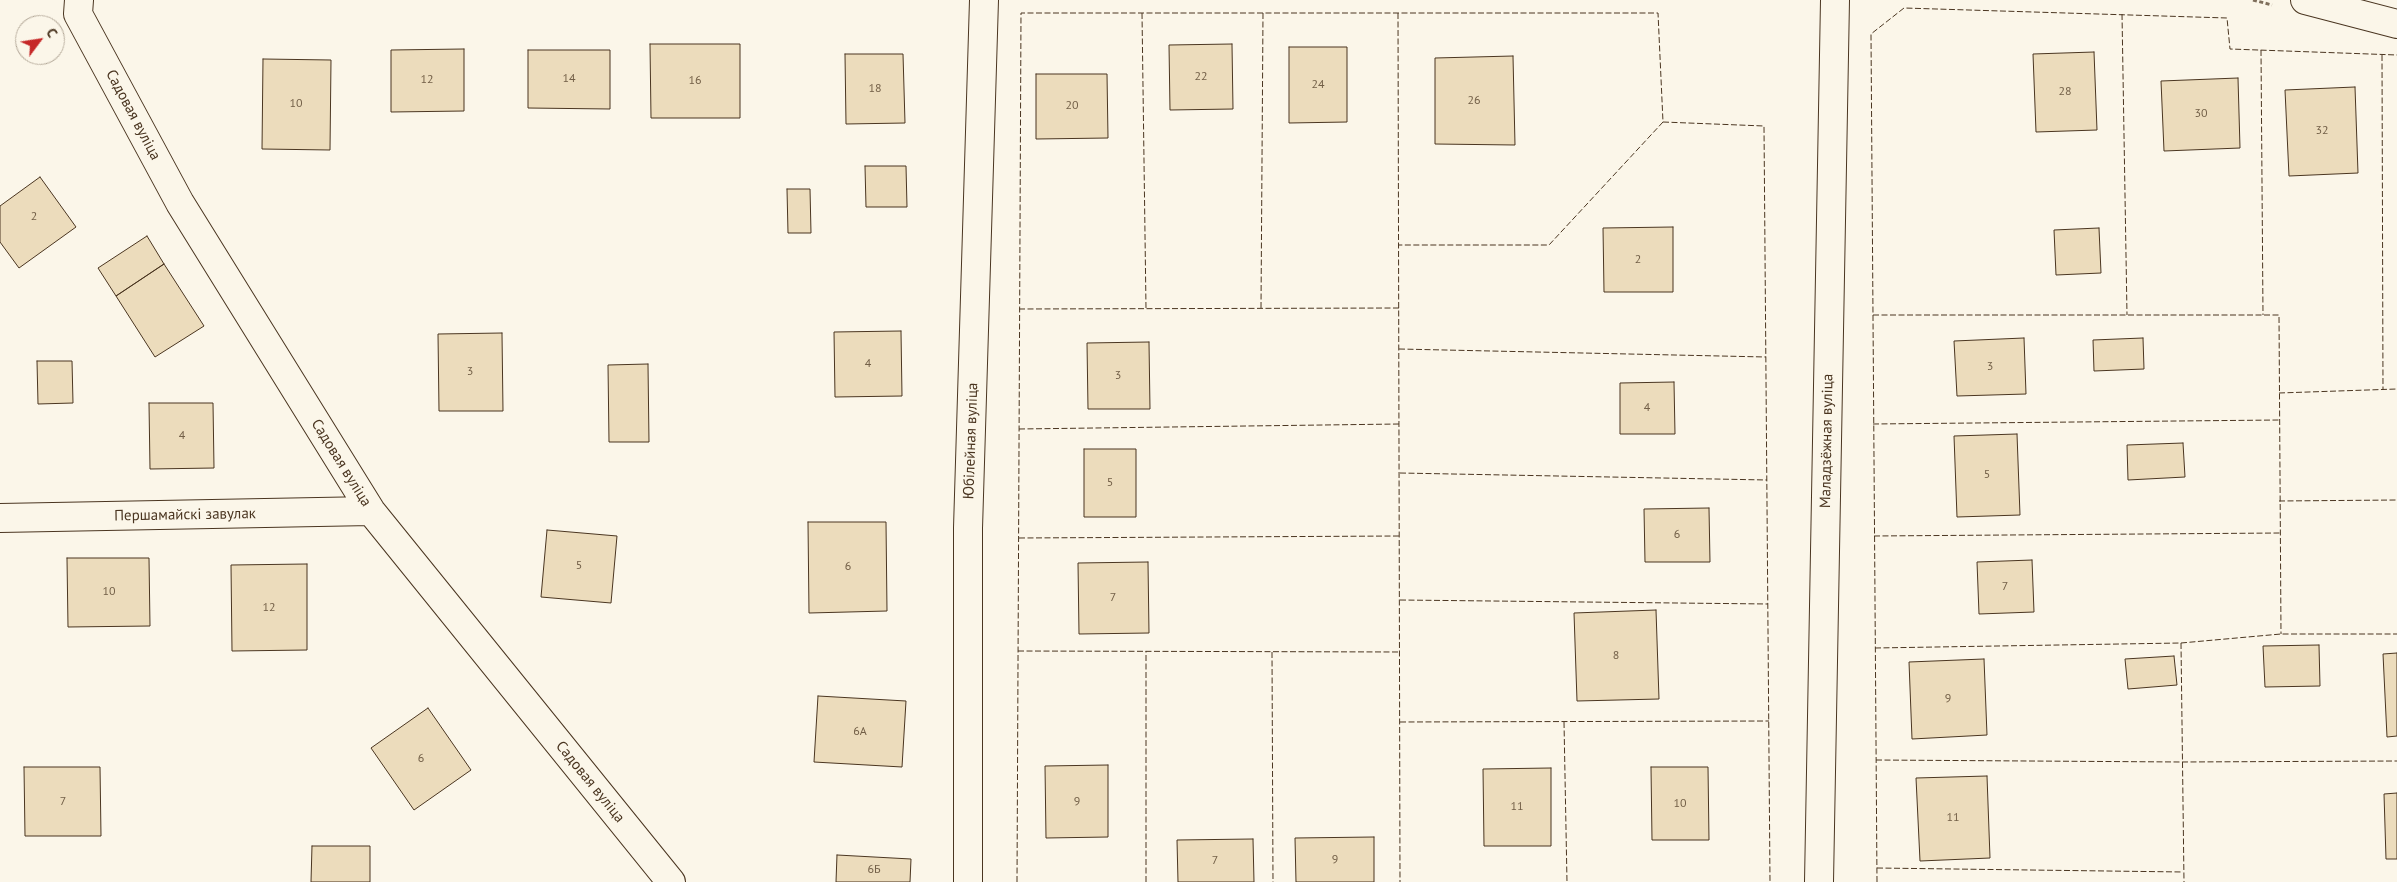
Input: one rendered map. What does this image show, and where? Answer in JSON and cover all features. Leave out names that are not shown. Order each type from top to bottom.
[{"type":"street","name":"Садовая вуліца","points":[[79,0],[78,14],[180,203],[371,512],[671,882]]},
{"type":"street","name":"Юбілейная вуліца","points":[[968,882],[968,528],[984,0]]},
{"type":"street","name":"Маладзёжная вуліца","points":[[1820,882],[1836,0]]},
{"type":"street","points":[[2305,0],[2397,24]]},
{"type":"street","name":"Першамайскі завулак","points":[[0,518],[371,512]]},
{"type":"building","points":[[650,44],[740,44],[740,118],[651,118]]},
{"type":"building","points":[[1232,44],[1233,109],[1170,110],[1169,45]]},
{"type":"building","points":[[1289,47],[1347,47],[1347,122],[1289,123]]},
{"type":"building","points":[[464,49],[464,111],[391,112],[391,50]]},
{"type":"building","points":[[528,50],[610,50],[610,109],[528,108]]},
{"type":"building","points":[[2094,52],[2097,130],[2036,132],[2033,54]]},
{"type":"building","points":[[845,54],[903,54],[905,123],[846,124]]},
{"type":"building","points":[[1513,56],[1515,145],[1435,144],[1435,58]]},
{"type":"building","points":[[263,59],[331,60],[330,150],[262,149]]},
{"type":"building","points":[[1036,74],[1107,74],[1108,138],[1036,139]]},
{"type":"building","points":[[2238,78],[2240,148],[2164,151],[2161,81]]},
{"type":"building","points":[[2355,87],[2358,173],[2289,176],[2285,90]]},
{"type":"building","points":[[865,166],[906,166],[907,207],[866,207]]},
{"type":"building","points":[[40,177],[76,227],[19,268],[0,242],[0,206]]},
{"type":"building","points":[[787,189],[810,189],[811,233],[788,233]]},
{"type":"building","points":[[1673,227],[1673,292],[1604,292],[1603,228]]},
{"type":"building","points":[[2099,228],[2101,273],[2056,275],[2054,230]]},
{"type":"building","points":[[147,236],[164,264],[116,296],[98,268]]},
{"type":"building","points":[[164,264],[204,326],[155,357],[116,296]]},
{"type":"building","points":[[901,331],[902,396],[835,397],[834,332]]},
{"type":"building","points":[[502,333],[503,411],[439,411],[438,334]]},
{"type":"building","points":[[2024,338],[2026,394],[1957,396],[1954,341]]},
{"type":"building","points":[[2143,338],[2144,369],[2094,371],[2093,340]]},
{"type":"building","points":[[1149,342],[1150,409],[1088,409],[1087,343]]},
{"type":"building","points":[[37,361],[72,361],[73,403],[38,404]]},
{"type":"building","points":[[648,364],[649,442],[609,442],[608,365]]},
{"type":"building","points":[[1674,382],[1675,434],[1620,434],[1620,383]]},
{"type":"building","points":[[149,403],[213,403],[214,468],[150,469]]},
{"type":"building","points":[[2017,434],[2020,515],[1957,517],[1954,436]]},
{"type":"building","points":[[2183,443],[2185,477],[2128,480],[2127,445]]},
{"type":"building","points":[[1084,449],[1136,449],[1136,517],[1084,517]]},
{"type":"building","points":[[1709,508],[1710,562],[1645,562],[1644,509]]},
{"type":"building","points":[[808,522],[886,522],[887,611],[809,613]]},
{"type":"building","points":[[547,530],[617,536],[611,603],[541,597]]},
{"type":"building","points":[[67,558],[149,558],[150,626],[68,627]]},
{"type":"building","points":[[2032,560],[2034,612],[1979,614],[1977,562]]},
{"type":"building","points":[[1148,562],[1149,633],[1079,634],[1078,563]]},
{"type":"building","points":[[307,564],[307,650],[232,651],[231,565]]},
{"type":"building","points":[[1656,610],[1659,699],[1577,701],[1574,613]]},
{"type":"building","points":[[2319,645],[2320,686],[2265,687],[2263,646]]},
{"type":"building","points":[[2397,653],[2397,736],[2387,737],[2383,654]]},
{"type":"building","points":[[2174,656],[2177,685],[2128,689],[2125,659]]},
{"type":"building","points":[[1984,659],[1987,735],[1912,739],[1909,662]]},
{"type":"building","points":[[818,696],[906,701],[902,767],[814,762]]},
{"type":"building","points":[[428,708],[471,770],[414,810],[371,748]]},
{"type":"building","points":[[1108,765],[1108,837],[1046,838],[1045,766]]},
{"type":"building","points":[[24,767],[100,767],[101,836],[25,836]]},
{"type":"building","points":[[1651,767],[1708,767],[1709,840],[1652,840]]},
{"type":"building","points":[[1551,768],[1551,846],[1484,846],[1483,769]]},
{"type":"building","points":[[1987,776],[1990,858],[1920,861],[1916,778]]},
{"type":"building","points":[[2397,793],[2397,859],[2386,859],[2384,794]]},
{"type":"building","points":[[1374,837],[1374,882],[1296,882],[1295,838]]},
{"type":"building","points":[[1253,839],[1254,882],[1178,882],[1177,840]]},
{"type":"building","points":[[312,846],[370,846],[370,882],[311,882]]},
{"type":"building","points":[[837,855],[911,859],[910,882],[836,882]]},
{"type":"fence","points":[[1877,882],[1871,34],[1904,8],[2227,18],[2230,49],[2397,55]]},
{"type":"fence","points":[[1017,882],[1021,13],[1658,13],[1663,122],[1549,245],[1399,245]]},
{"type":"fence","points":[[1142,13],[1146,308]]},
{"type":"fence","points":[[1261,308],[1263,13]]},
{"type":"fence","points":[[1398,13],[1400,882]]},
{"type":"fence","points":[[2122,14],[2127,315]]},
{"type":"fence","points":[[2261,50],[2263,315]]},
{"type":"fence","points":[[2382,55],[2383,390]]},
{"type":"fence","points":[[1663,122],[1764,126],[1770,882]]},
{"type":"fence","points":[[1019,309],[1399,308]]},
{"type":"fence","points":[[1873,315],[2279,315],[2281,634]]},
{"type":"fence","points":[[1399,349],[1766,357]]},
{"type":"fence","points":[[2279,393],[2397,389]]},
{"type":"fence","points":[[1873,424],[2279,420]]},
{"type":"fence","points":[[1019,429],[1399,424]]},
{"type":"fence","points":[[1400,473],[1767,480]]},
{"type":"fence","points":[[2279,501],[2397,500]]},
{"type":"fence","points":[[1874,536],[2280,533]]},
{"type":"fence","points":[[1019,538],[1399,536]]},
{"type":"fence","points":[[1400,600],[1768,604]]},
{"type":"fence","points":[[1875,648],[2181,643],[2281,634],[2397,634]]},
{"type":"fence","points":[[2181,643],[2184,882]]},
{"type":"fence","points":[[1018,651],[1400,652]]},
{"type":"fence","points":[[1146,651],[1146,882]]},
{"type":"fence","points":[[1272,652],[1273,882]]},
{"type":"fence","points":[[1400,722],[1769,721]]},
{"type":"fence","points":[[1564,722],[1567,882]]},
{"type":"fence","points":[[1876,760],[2397,761]]},
{"type":"fence","points":[[1877,868],[2183,872]]}]
